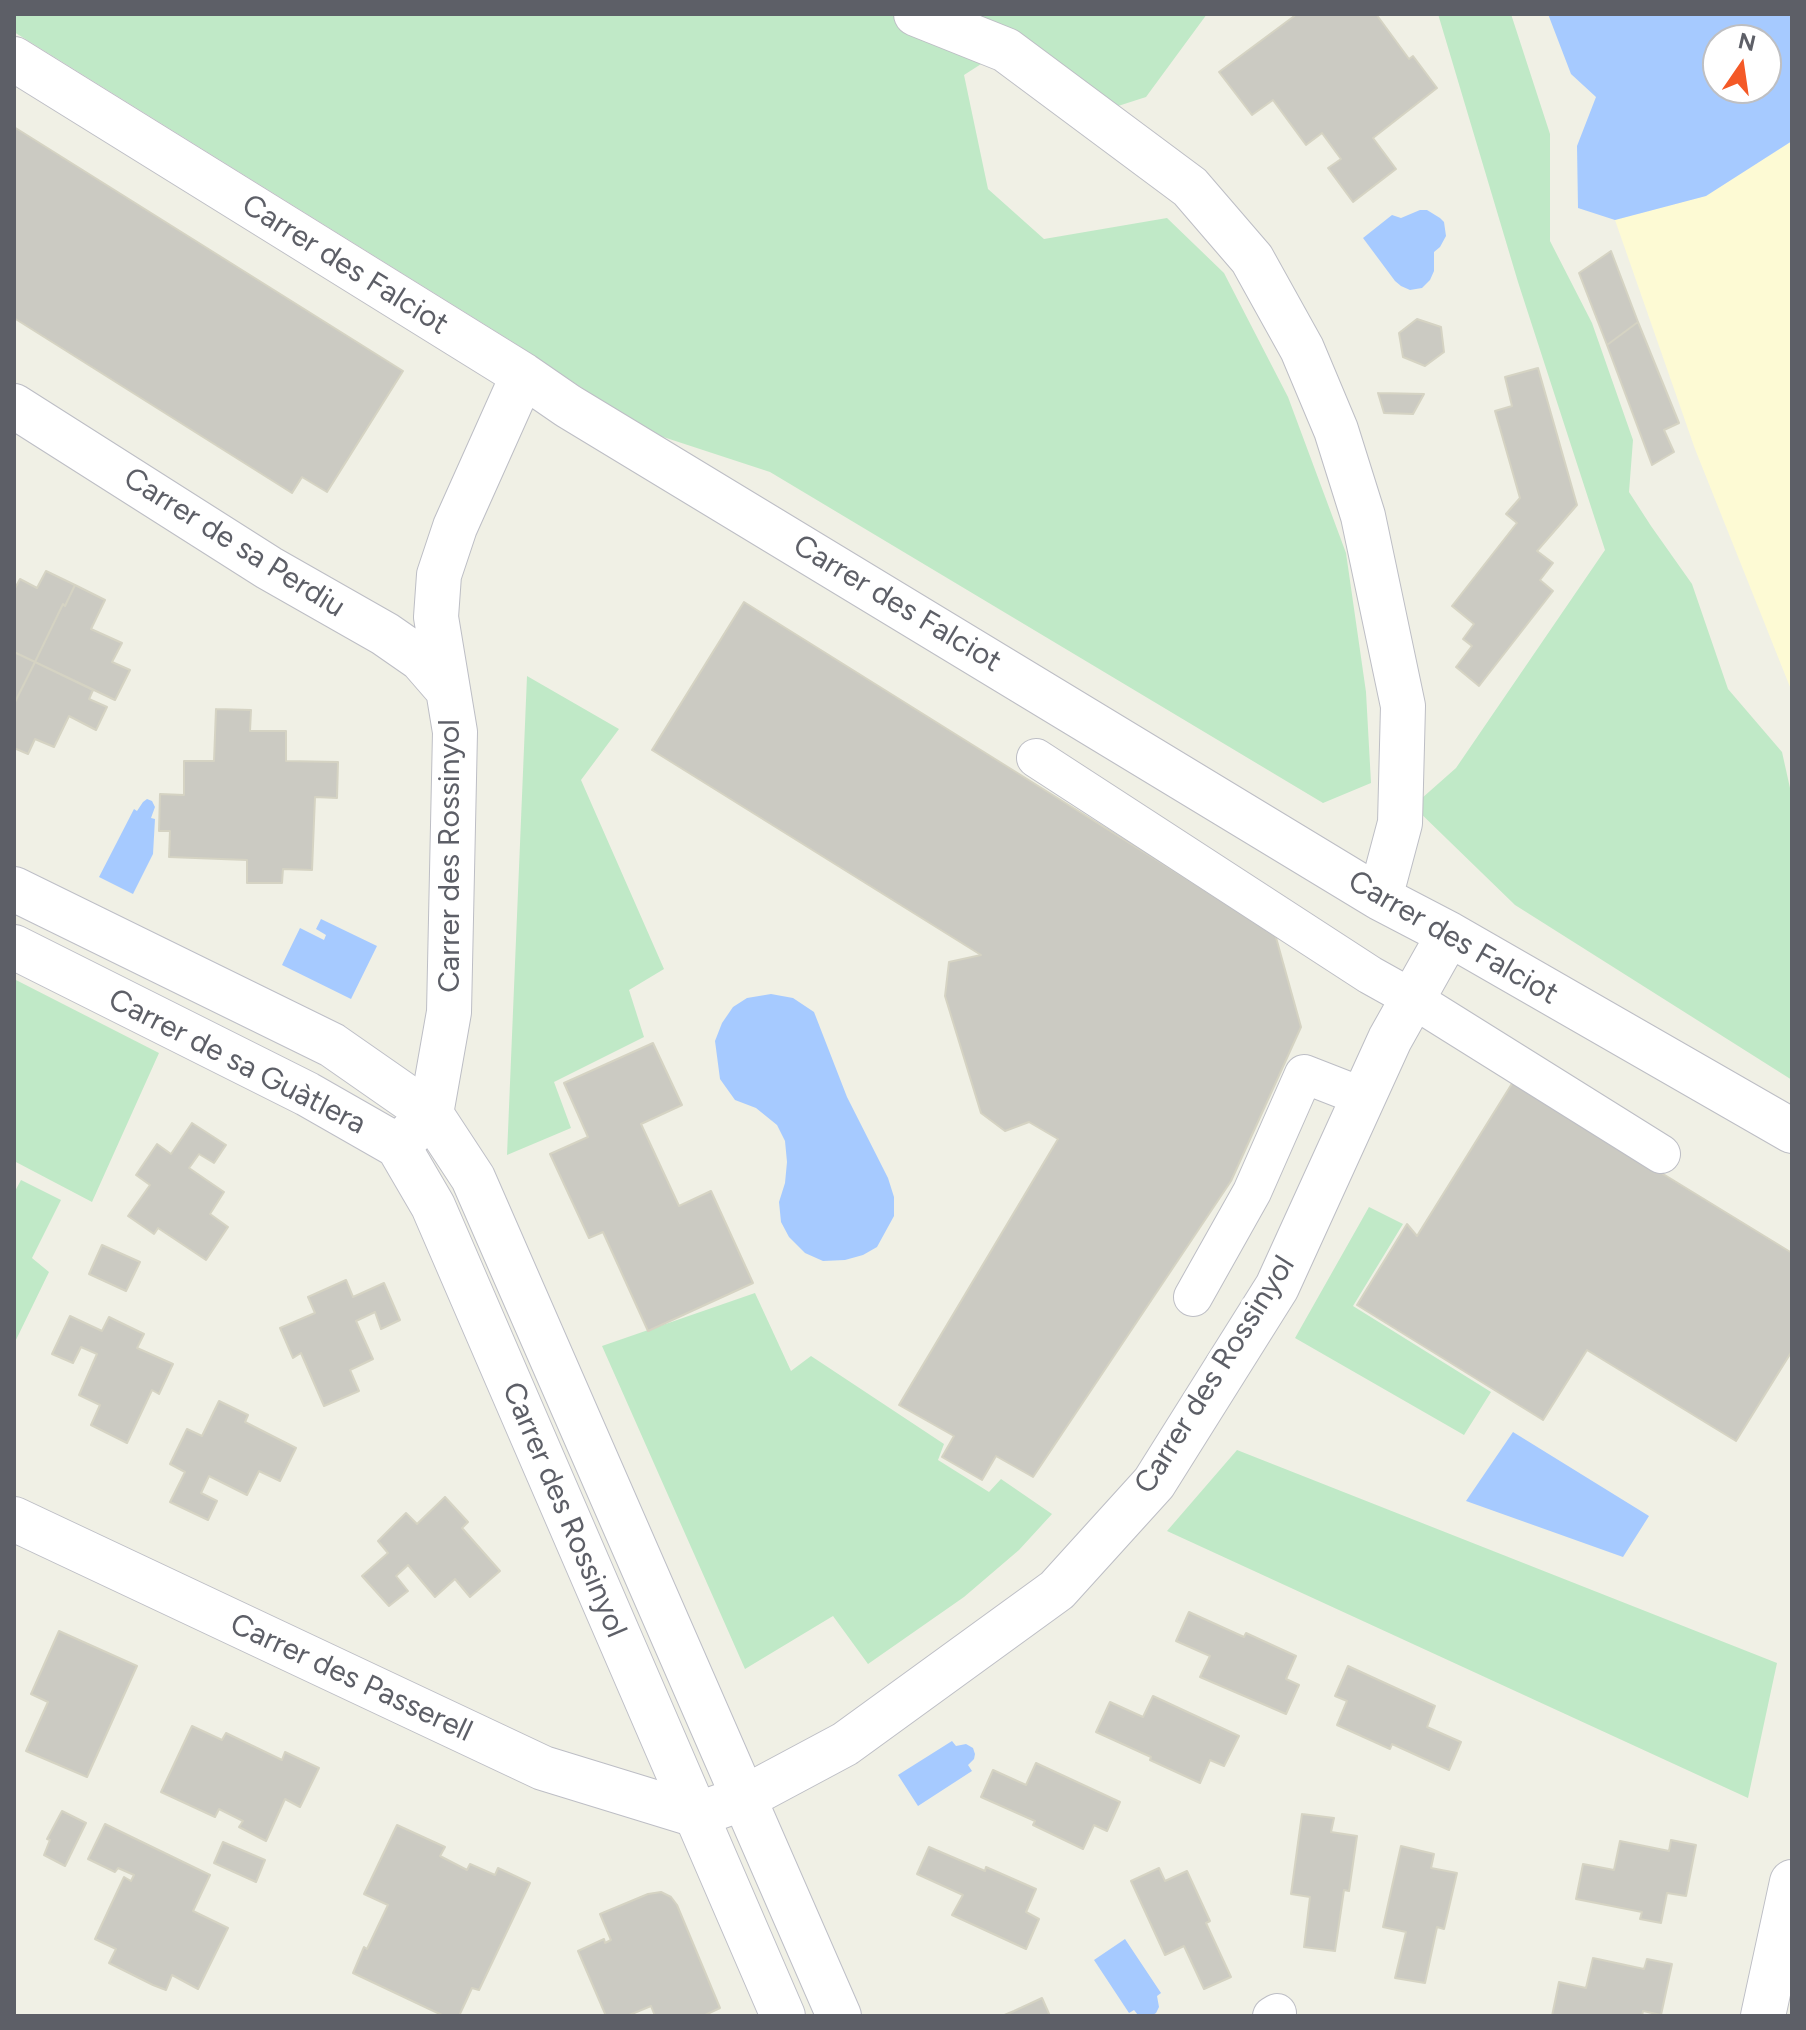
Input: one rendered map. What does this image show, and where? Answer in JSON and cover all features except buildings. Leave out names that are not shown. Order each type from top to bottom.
[{"type":"street","points":[[916,14],[1006,50],[1190,187],[1252,259],[1302,349],[1336,430],[1363,516],[1403,706],[1400,823],[1380,898]]},
{"type":"street","name":"Carrer des Falciot","points":[[14,59],[568,406],[1380,898],[1449,934],[1792,1131]]},
{"type":"street","name":"Carrer des Rossinyol","points":[[523,375],[455,527],[439,575],[436,617],[455,732],[449,1012],[431,1114],[473,1178],[839,2016]]},
{"type":"street","name":"Carrer de sa Perdiu","points":[[14,406],[269,568],[385,634],[421,659],[447,689]]},
{"type":"street","name":"Carrer de sa Guàtlera","points":[[14,889],[332,1045],[431,1114]]},
{"type":"street","name":"Carrer des Rossinyol","points":[[696,1815],[744,1798],[845,1744],[1057,1590],[1154,1483],[1277,1287],[1390,1039],[1449,934]]},
{"type":"street","name":"Carrer de sa Guàtlera","points":[[14,947],[307,1094],[398,1146],[433,1206]]},
{"type":"street","points":[[398,1146],[431,1114]]},
{"type":"street","name":"Carrer des Rossinyol","points":[[433,1206],[783,2016]]},
{"type":"street","name":"Carrer des Passerell","points":[[14,1519],[543,1768],[696,1815]]},
{"type":"street","points":[[1763,2016],[1792,1882]]},
{"type":"lane","points":[[1036,758],[1370,975],[1661,1154]]},
{"type":"lane","points":[[1193,1297],[1252,1192],[1304,1074],[1363,1097]]},
{"type":"green space","points":[[14,14],[1207,14],[1146,97],[1115,107],[1020,39],[964,75],[988,189],[1044,239],[1167,218],[1224,273],[1288,397],[1346,553],[1366,692],[1371,783],[1323,803],[770,472],[648,432],[513,342],[14,32]]},
{"type":"green space","points":[[1438,14],[1511,14],[1550,134],[1550,241],[1592,323],[1633,440],[1629,492],[1692,584],[1728,689],[1782,752],[1792,797],[1792,1080],[1515,905],[1413,806],[1456,768],[1605,550],[1518,282]]},
{"type":"green space","points":[[527,676],[619,729],[581,780],[664,969],[629,990],[644,1037],[554,1082],[571,1128],[507,1155]]},
{"type":"green space","points":[[14,979],[159,1053],[92,1202],[14,1161]]},
{"type":"green space","points":[[21,1180],[61,1200],[32,1258],[49,1272],[14,1344],[14,1193]]},
{"type":"green space","points":[[1369,1207],[1403,1224],[1353,1306],[1491,1392],[1464,1435],[1295,1338]]},
{"type":"green space","points":[[755,1293],[791,1371],[811,1356],[944,1444],[938,1460],[989,1492],[1001,1479],[1052,1514],[1019,1550],[964,1597],[868,1664],[833,1616],[745,1669],[602,1346]]},
{"type":"green space","points":[[1237,1450],[1777,1663],[1748,1798],[1167,1531]]},
{"type":"sand","points":[[1792,141],[1792,692],[1695,449],[1615,220],[1706,196]]},
{"type":"water","points":[[1548,14],[1792,14],[1792,141],[1706,196],[1615,220],[1578,208],[1577,146],[1596,97],[1571,74]]},
{"type":"water","points":[[1427,210],[1444,222],[1446,236],[1434,252],[1434,271],[1430,280],[1422,288],[1410,290],[1395,281],[1363,238],[1392,215],[1401,218]]},
{"type":"water","points":[[147,799],[155,807],[151,818],[155,819],[153,854],[133,894],[99,877],[134,809],[137,811]]},
{"type":"water","points":[[321,919],[377,946],[351,999],[282,965],[300,928],[324,940],[326,935],[316,929]]},
{"type":"water","points":[[771,994],[793,998],[814,1012],[847,1097],[888,1178],[894,1197],[894,1216],[877,1247],[863,1255],[823,1261],[805,1253],[789,1237],[781,1222],[779,1202],[785,1183],[785,1141],[777,1125],[756,1108],[735,1100],[720,1079],[715,1041],[722,1023],[733,1007],[747,998]]},
{"type":"water","points":[[1513,1432],[1649,1516],[1623,1557],[1466,1501]]},
{"type":"water","points":[[952,1741],[956,1746],[966,1744],[973,1748],[974,1759],[968,1765],[972,1771],[918,1806],[898,1775]]},
{"type":"water","points":[[1125,1939],[1161,1993],[1157,1996],[1159,2007],[1151,2016],[1138,2015],[1134,2010],[1129,2013],[1094,1960]]}]
